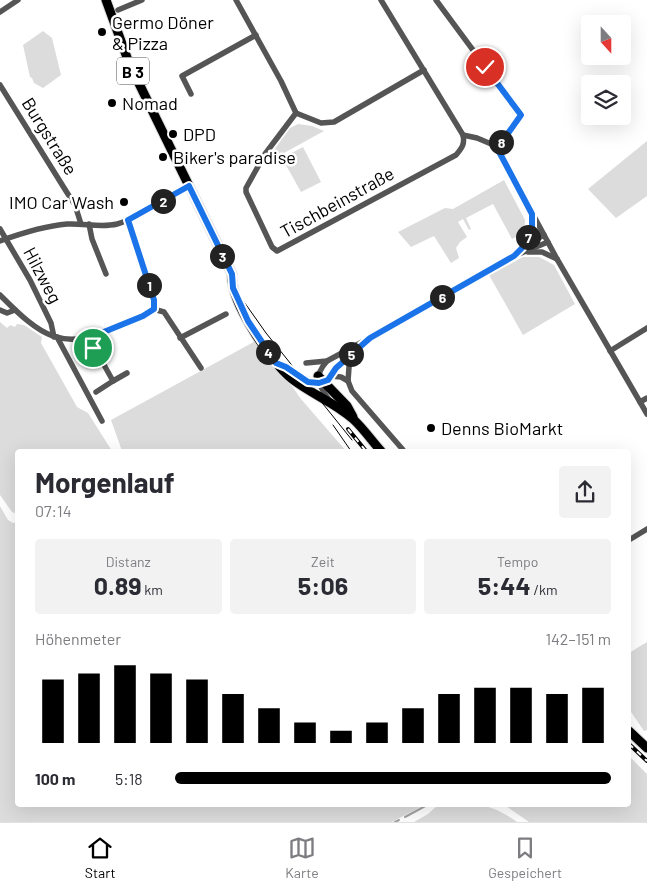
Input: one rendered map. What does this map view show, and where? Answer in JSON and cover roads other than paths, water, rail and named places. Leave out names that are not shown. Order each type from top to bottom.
[{"type":"main road","name":"B 3","points":[[106,0],[129,63],[232,274],[233,288],[248,321],[276,363],[291,378],[329,401],[354,420],[379,449]]},
{"type":"main road","name":"B 3","points":[[276,363],[286,367],[308,382],[323,379],[347,406],[354,420]]},
{"type":"main road","points":[[631,733],[647,748]]},
{"type":"street","points":[[0,12],[18,0]]},
{"type":"street","points":[[118,10],[142,0]]},
{"type":"street","points":[[381,0],[463,135],[496,146],[557,259],[647,414]]},
{"type":"street","points":[[436,0],[521,115],[504,139],[496,146]]},
{"type":"street","points":[[240,1],[296,112],[321,123],[334,122],[424,70]]},
{"type":"street","points":[[191,94],[182,76],[256,36]]},
{"type":"street","name":"Burgstraße","points":[[0,85],[66,190],[81,224]]},
{"type":"street","name":"Tischbeinstraße","points":[[296,112],[265,154],[246,188],[246,192],[272,246],[277,252],[456,155],[462,148],[464,142],[463,135]]},
{"type":"street","points":[[3,240],[46,227],[81,224],[106,226],[128,220],[189,186]]},
{"type":"street","points":[[524,250],[532,228],[532,214]]},
{"type":"street","points":[[128,220],[154,300],[154,309]]},
{"type":"street","points":[[89,224],[92,239],[106,274]]},
{"type":"street","name":"Hilzweg","points":[[0,229],[3,240],[30,280],[48,316],[55,337],[102,421]]},
{"type":"street","points":[[329,401],[320,368],[327,361],[514,256],[544,235]]},
{"type":"street","points":[[524,250],[548,242]]},
{"type":"street","points":[[524,250],[542,252],[557,259]]},
{"type":"street","points":[[0,295],[38,329],[55,337],[71,340],[89,338],[143,316],[154,309],[164,312],[201,368]]},
{"type":"street","points":[[0,310],[7,314],[15,310]]},
{"type":"street","points":[[180,338],[226,314]]},
{"type":"street","points":[[610,351],[647,328]]},
{"type":"street","points":[[89,338],[113,381]]},
{"type":"street","points":[[323,379],[364,341]]},
{"type":"street","points":[[348,381],[350,354]]},
{"type":"street","points":[[306,363],[327,361]]},
{"type":"street","points":[[96,392],[127,373]]},
{"type":"street","points":[[323,379],[341,377],[348,381],[357,397],[402,449]]},
{"type":"street","points":[[640,402],[647,398]]},
{"type":"street","points":[[631,539],[647,529]]},
{"type":"waterway","points":[[405,817],[423,807]]},
{"type":"waterway","points":[[395,822],[399,820]]},
{"type":"tram line","points":[[104,0],[142,96],[242,299],[266,333],[352,440]]},
{"type":"tram line","points":[[333,425],[350,449]]},
{"type":"railway","points":[[348,429],[364,449]]},
{"type":"railway","points":[[631,746],[647,761]]},
{"type":"place","name":"Germo Döner & Pizza","points":[[102,32]]},
{"type":"place","name":"Nomad","points":[[112,103]]},
{"type":"place","name":"DPD","points":[[173,134]]},
{"type":"place","name":"Biker's paradise","points":[[163,157]]},
{"type":"place","name":"IMO Car Wash","points":[[124,202]]},
{"type":"place","name":"Denns BioMarkt","points":[[431,428]]}]
